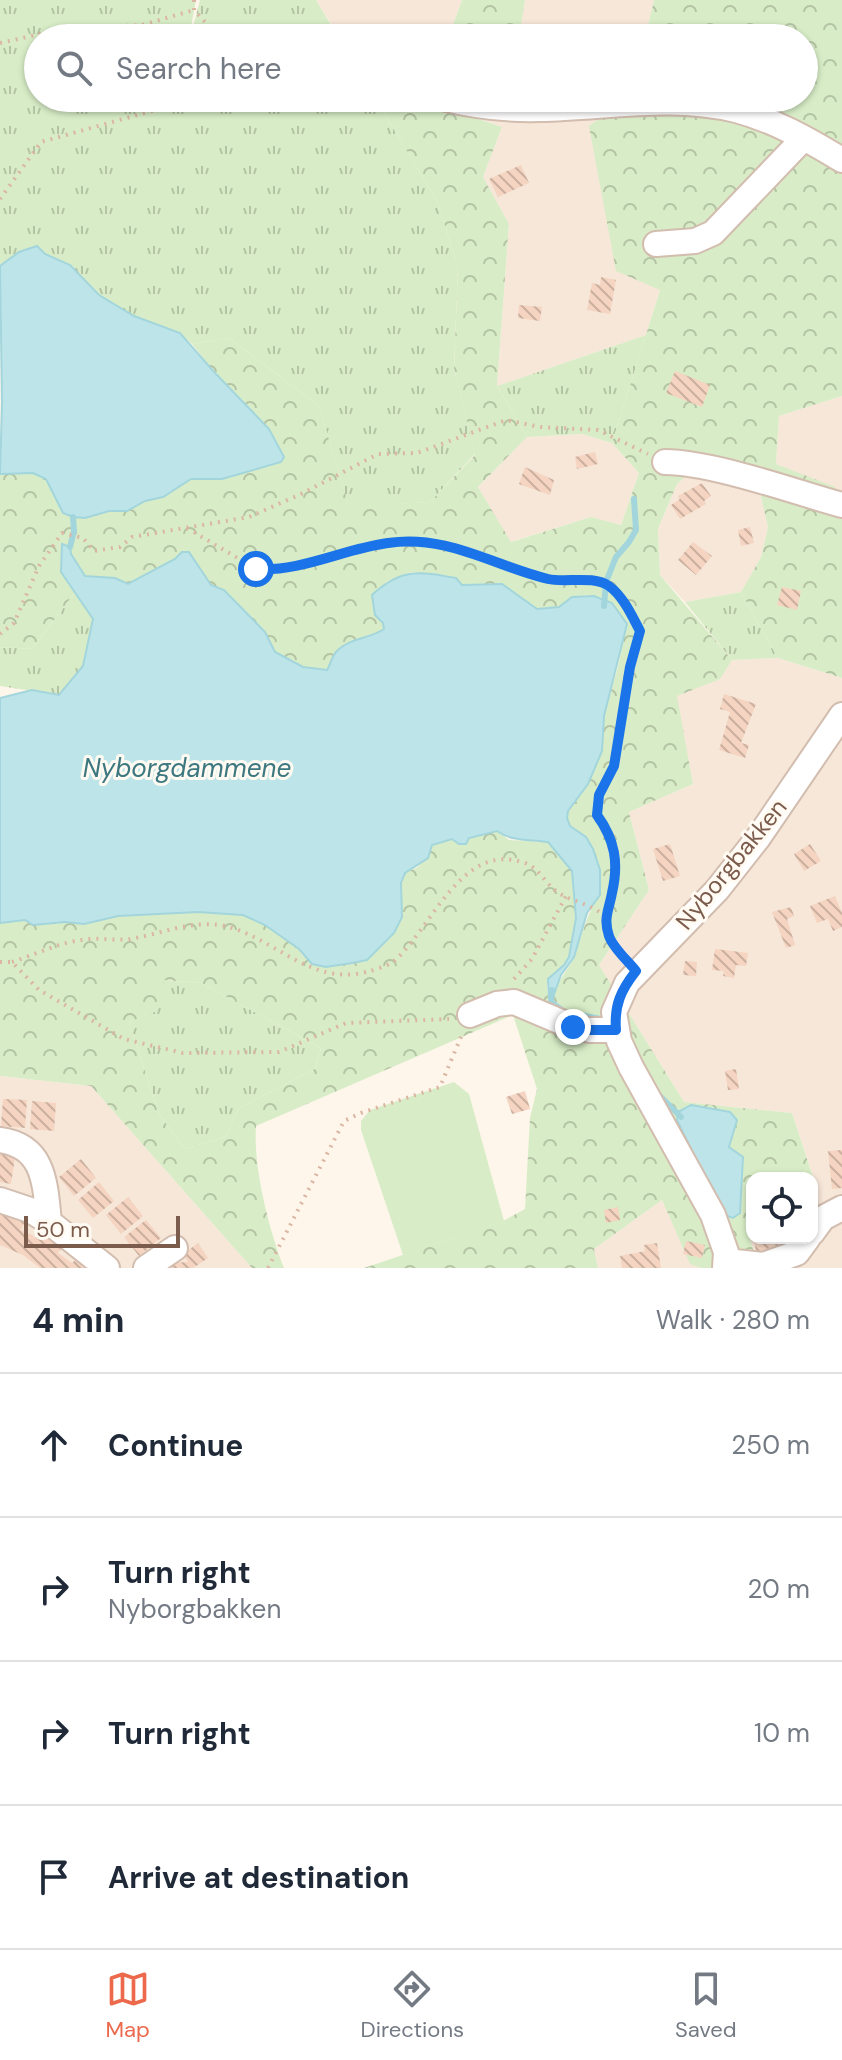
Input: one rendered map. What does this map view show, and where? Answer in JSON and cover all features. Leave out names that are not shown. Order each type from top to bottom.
[{"type":"street","points":[[741,112],[767,120],[842,160]]},
{"type":"street","points":[[656,244],[695,241],[713,233],[803,139]]},
{"type":"street","points":[[665,462],[725,473],[842,505]]},
{"type":"street","name":"Nyborgbakken","points":[[616,1030],[614,1012],[617,1001],[636,971],[717,890],[758,838],[842,715]]},
{"type":"street","points":[[470,1015],[497,1004],[514,1002],[573,1027],[616,1030],[631,1067],[713,1215],[726,1252],[726,1264],[763,1265],[797,1253],[804,1244]]},
{"type":"street","points":[[0,1140],[19,1144],[37,1162],[49,1222]]},
{"type":"street","points":[[0,1200],[30,1210],[49,1222],[107,1268]]},
{"type":"street","points":[[818,1225],[823,1218],[842,1208]]},
{"type":"street","points":[[146,1268],[175,1248]]},
{"type":"path","points":[[194,0],[194,10],[207,24]]},
{"type":"path","points":[[145,24],[194,10]]},
{"type":"path","points":[[0,43],[24,38]]},
{"type":"path","points":[[0,199],[41,142],[148,112]]},
{"type":"path","points":[[0,634],[14,623],[39,566],[62,533],[83,538],[94,551],[120,547],[132,537],[249,517],[378,454],[417,453],[506,420],[540,427],[598,430],[665,462]]},
{"type":"path","points":[[187,528],[256,569],[278,570],[389,542],[468,550],[550,580],[601,582],[610,587],[625,603],[640,631],[630,667],[614,766],[599,795],[597,815],[610,833],[616,852],[612,893],[604,916]]},
{"type":"path","points":[[0,962],[12,962],[81,939],[129,939],[183,926],[224,926],[263,941],[296,962],[333,974],[364,973],[391,963],[413,942],[465,874],[493,860],[525,863],[556,891],[597,909],[604,916],[610,939],[636,971]]},
{"type":"path","points":[[497,1004],[502,990],[532,959],[569,896]]},
{"type":"path","points":[[12,962],[39,990],[124,1039],[183,1053],[279,1052],[346,1023],[447,1020],[470,1015]]},
{"type":"path","points":[[268,1268],[344,1121],[440,1087],[470,1015]]},
{"type":"shaded area","points":[[316,0],[462,0],[453,24],[331,24]]},
{"type":"shaded area","points":[[525,0],[654,0],[648,24],[521,24]]},
{"type":"shaded area","points":[[459,112],[631,112],[660,289],[646,335],[497,386],[509,225],[483,177],[502,127]]},
{"type":"shaded area","points":[[842,396],[842,513],[776,464],[779,416]]},
{"type":"shaded area","points":[[582,434],[612,443],[639,473],[621,525],[591,517],[510,542],[478,487],[527,437]]},
{"type":"shaded area","points":[[712,454],[755,472],[768,527],[761,557],[741,592],[685,602],[660,575],[658,529],[677,484]]},
{"type":"shaded area","points":[[778,658],[842,678],[842,1268],[753,1268],[757,1262],[751,1244],[818,1244],[818,1172],[812,1172],[792,1113],[684,1102],[599,965],[649,890],[629,812],[693,784],[676,696],[719,679],[732,660]]},
{"type":"shaded area","points":[[0,1076],[91,1086],[252,1268],[0,1268]]},
{"type":"shaded area","points":[[662,1200],[690,1263],[701,1268],[598,1268],[594,1249]]},
{"type":"green space","points":[[0,0],[196,0],[192,24],[24,24],[24,112],[383,112],[437,201],[458,266],[454,368],[475,454],[430,502],[349,507],[319,406],[229,338],[192,344],[180,333],[134,316],[99,295],[70,265],[45,254],[37,246],[0,266]]},
{"type":"green space","points":[[200,0],[316,0],[331,24],[194,24]]},
{"type":"green space","points":[[462,0],[525,0],[521,24],[453,24]]},
{"type":"green space","points":[[654,0],[842,0],[842,396],[779,416],[776,464],[835,487],[842,513],[842,678],[778,658],[741,592],[761,557],[768,527],[755,472],[711,454],[677,484],[658,529],[660,575],[732,660],[720,679],[677,696],[693,784],[629,812],[649,890],[599,965],[684,1102],[792,1113],[811,1172],[746,1172],[746,1244],[751,1244],[757,1262],[753,1268],[701,1268],[690,1264],[662,1200],[594,1249],[598,1268],[364,1268],[503,1221],[525,1209],[530,1118],[537,1089],[513,1015],[256,1126],[263,1198],[284,1268],[252,1268],[91,1086],[0,1076],[0,923],[25,920],[33,925],[84,924],[118,916],[198,912],[243,915],[265,925],[299,949],[303,956],[367,960],[398,927],[405,873],[418,867],[432,845],[452,839],[459,844],[469,838],[497,831],[509,840],[548,842],[572,871],[576,918],[569,957],[547,985],[548,996],[554,994],[573,959],[588,917],[600,895],[578,831],[570,824],[567,813],[589,781],[598,756],[604,716],[622,648],[620,615],[611,603],[595,596],[581,596],[555,607],[537,609],[502,584],[462,585],[412,572],[386,582],[384,629],[346,645],[327,670],[303,667],[275,652],[265,632],[224,590],[211,585],[189,552],[128,584],[115,578],[85,576],[71,554],[61,550],[66,580],[76,591],[32,649],[0,647],[0,474],[33,473],[46,479],[63,513],[85,518],[109,511],[127,511],[145,501],[163,497],[191,479],[222,479],[281,461],[249,407],[215,373],[192,344],[229,338],[319,406],[349,506],[430,502],[475,455],[454,368],[458,266],[437,201],[383,112],[459,112],[502,127],[483,177],[509,224],[497,386],[527,437],[478,487],[511,542],[591,517],[621,525],[639,473],[612,443],[660,290],[616,271],[589,126],[609,112],[818,112],[818,24],[648,24]],"holes":[[[164,980],[201,983],[321,1048],[315,1069],[239,1108],[225,1137],[185,1149],[159,1114],[129,1022],[157,1011]]]},
{"type":"green space","points":[[646,335],[612,443],[582,434],[527,437],[497,386]]},
{"type":"green space","points":[[76,591],[93,619],[83,666],[59,695],[0,686],[0,647],[32,649]]},
{"type":"green space","points":[[741,592],[778,658],[732,660],[685,602]]},
{"type":"green space","points":[[164,980],[201,983],[321,1048],[315,1069],[239,1108],[225,1137],[185,1149],[159,1114],[129,1022],[156,1011]]},
{"type":"green space","points":[[454,1082],[469,1094],[504,1221],[403,1255],[361,1130],[361,1121],[370,1110]]},
{"type":"water","points":[[37,246],[45,254],[70,265],[99,295],[134,316],[180,333],[269,429],[284,457],[281,462],[222,479],[191,479],[163,497],[145,501],[127,511],[109,511],[85,518],[63,513],[46,479],[33,473],[0,474],[0,266],[19,252]]},
{"type":"water","name":"Nyborgdammene","points":[[62,544],[70,547],[85,576],[115,578],[128,584],[175,559],[182,552],[189,552],[211,585],[224,590],[265,632],[275,652],[303,667],[327,670],[341,647],[384,629],[383,623],[375,615],[372,595],[402,576],[421,573],[456,578],[462,585],[502,584],[537,609],[559,607],[572,597],[594,596],[612,603],[627,624],[604,716],[602,751],[588,784],[568,811],[567,818],[570,826],[586,837],[593,849],[600,870],[600,895],[587,913],[574,957],[561,975],[553,997],[549,998],[548,979],[569,957],[576,918],[572,871],[548,842],[515,839],[497,831],[469,838],[466,844],[452,839],[432,845],[428,858],[405,873],[401,883],[402,917],[394,933],[367,960],[352,963],[326,967],[312,964],[299,949],[265,925],[243,915],[198,912],[118,916],[84,924],[33,925],[25,920],[0,923],[0,698],[32,690],[59,695],[83,666],[93,619],[61,572]]},
{"type":"water","points":[[691,1105],[730,1112],[737,1120],[729,1147],[743,1157],[740,1213],[733,1218],[727,1216],[717,1203],[677,1120],[678,1112]]},
{"type":"building","points":[[521,165],[529,183],[498,197],[489,179]]},
{"type":"building","points":[[601,277],[616,280],[610,314],[587,310],[592,283],[600,285]]},
{"type":"building","points":[[519,305],[542,307],[540,321],[518,318]]},
{"type":"building","points":[[675,371],[710,385],[702,407],[666,393]]},
{"type":"building","points":[[595,452],[598,464],[577,469],[575,457]]},
{"type":"building","points":[[525,467],[554,480],[550,495],[519,484]]},
{"type":"building","points":[[702,483],[711,496],[704,501],[706,504],[680,519],[671,505],[680,499],[678,496]]},
{"type":"building","points":[[750,527],[754,543],[741,546],[738,530]]},
{"type":"building","points":[[693,542],[712,556],[696,575],[678,560]]},
{"type":"building","points":[[782,587],[801,591],[797,610],[777,605]]},
{"type":"building","points":[[724,694],[756,704],[741,743],[749,745],[745,758],[719,750],[730,712],[720,709]]},
{"type":"building","points":[[670,844],[680,876],[663,881],[653,849]]},
{"type":"building","points":[[810,844],[821,861],[804,871],[794,854]]},
{"type":"building","points":[[835,896],[842,913],[842,927],[833,931],[828,919],[817,923],[810,906]]},
{"type":"building","points":[[791,907],[794,916],[787,919],[795,945],[786,948],[772,912]]},
{"type":"building","points":[[715,949],[748,953],[746,966],[736,965],[734,978],[723,976],[724,971],[712,970]]},
{"type":"building","points":[[685,961],[697,962],[696,976],[683,975]]},
{"type":"building","points":[[736,1069],[739,1089],[728,1090],[725,1071]]},
{"type":"building","points":[[525,1091],[530,1109],[512,1114],[506,1097]]},
{"type":"building","points":[[3,1099],[27,1100],[25,1128],[1,1126]]},
{"type":"building","points":[[32,1101],[56,1103],[54,1131],[30,1129]]},
{"type":"building","points":[[842,1150],[842,1188],[832,1189],[828,1151]]},
{"type":"building","points":[[0,1154],[15,1157],[11,1184],[0,1182]]},
{"type":"building","points":[[81,1159],[96,1178],[74,1196],[59,1177]]},
{"type":"building","points":[[99,1182],[114,1201],[93,1218],[78,1200]]},
{"type":"building","points":[[128,1197],[143,1216],[121,1234],[106,1215]]},
{"type":"building","points":[[618,1207],[620,1220],[606,1223],[604,1210]]},
{"type":"building","points":[[0,1209],[25,1221],[21,1230],[36,1237],[41,1229],[64,1245],[58,1253],[72,1263],[79,1257],[90,1268],[40,1268],[23,1255],[0,1245]]},
{"type":"building","points":[[146,1220],[161,1238],[139,1256],[124,1237]]},
{"type":"building","points":[[686,1241],[705,1245],[702,1258],[683,1254]]},
{"type":"building","points":[[198,1243],[208,1258],[193,1268],[171,1268],[170,1263],[188,1262],[183,1254]]},
{"type":"building","points":[[657,1243],[661,1268],[622,1268],[620,1256],[645,1251],[644,1245]]},
{"type":"building","points":[[755,1244],[786,1244],[787,1252],[757,1259]]},
{"type":"waterway","points":[[604,606],[606,582],[616,557],[636,530],[634,499]]},
{"type":"waterway","points":[[70,547],[73,517]]},
{"type":"waterway","points":[[552,990],[551,1002],[564,1012],[601,1019]]},
{"type":"waterway","points":[[658,1094],[681,1117]]},
{"type":"route","points":[[256,569],[278,570],[389,542],[425,544],[468,550],[550,580],[601,582],[625,603],[640,631],[630,667],[614,766],[599,795],[597,815],[610,833],[616,852],[612,893],[604,916],[610,939],[636,971],[617,1001],[614,1012],[616,1030],[573,1027]]}]
